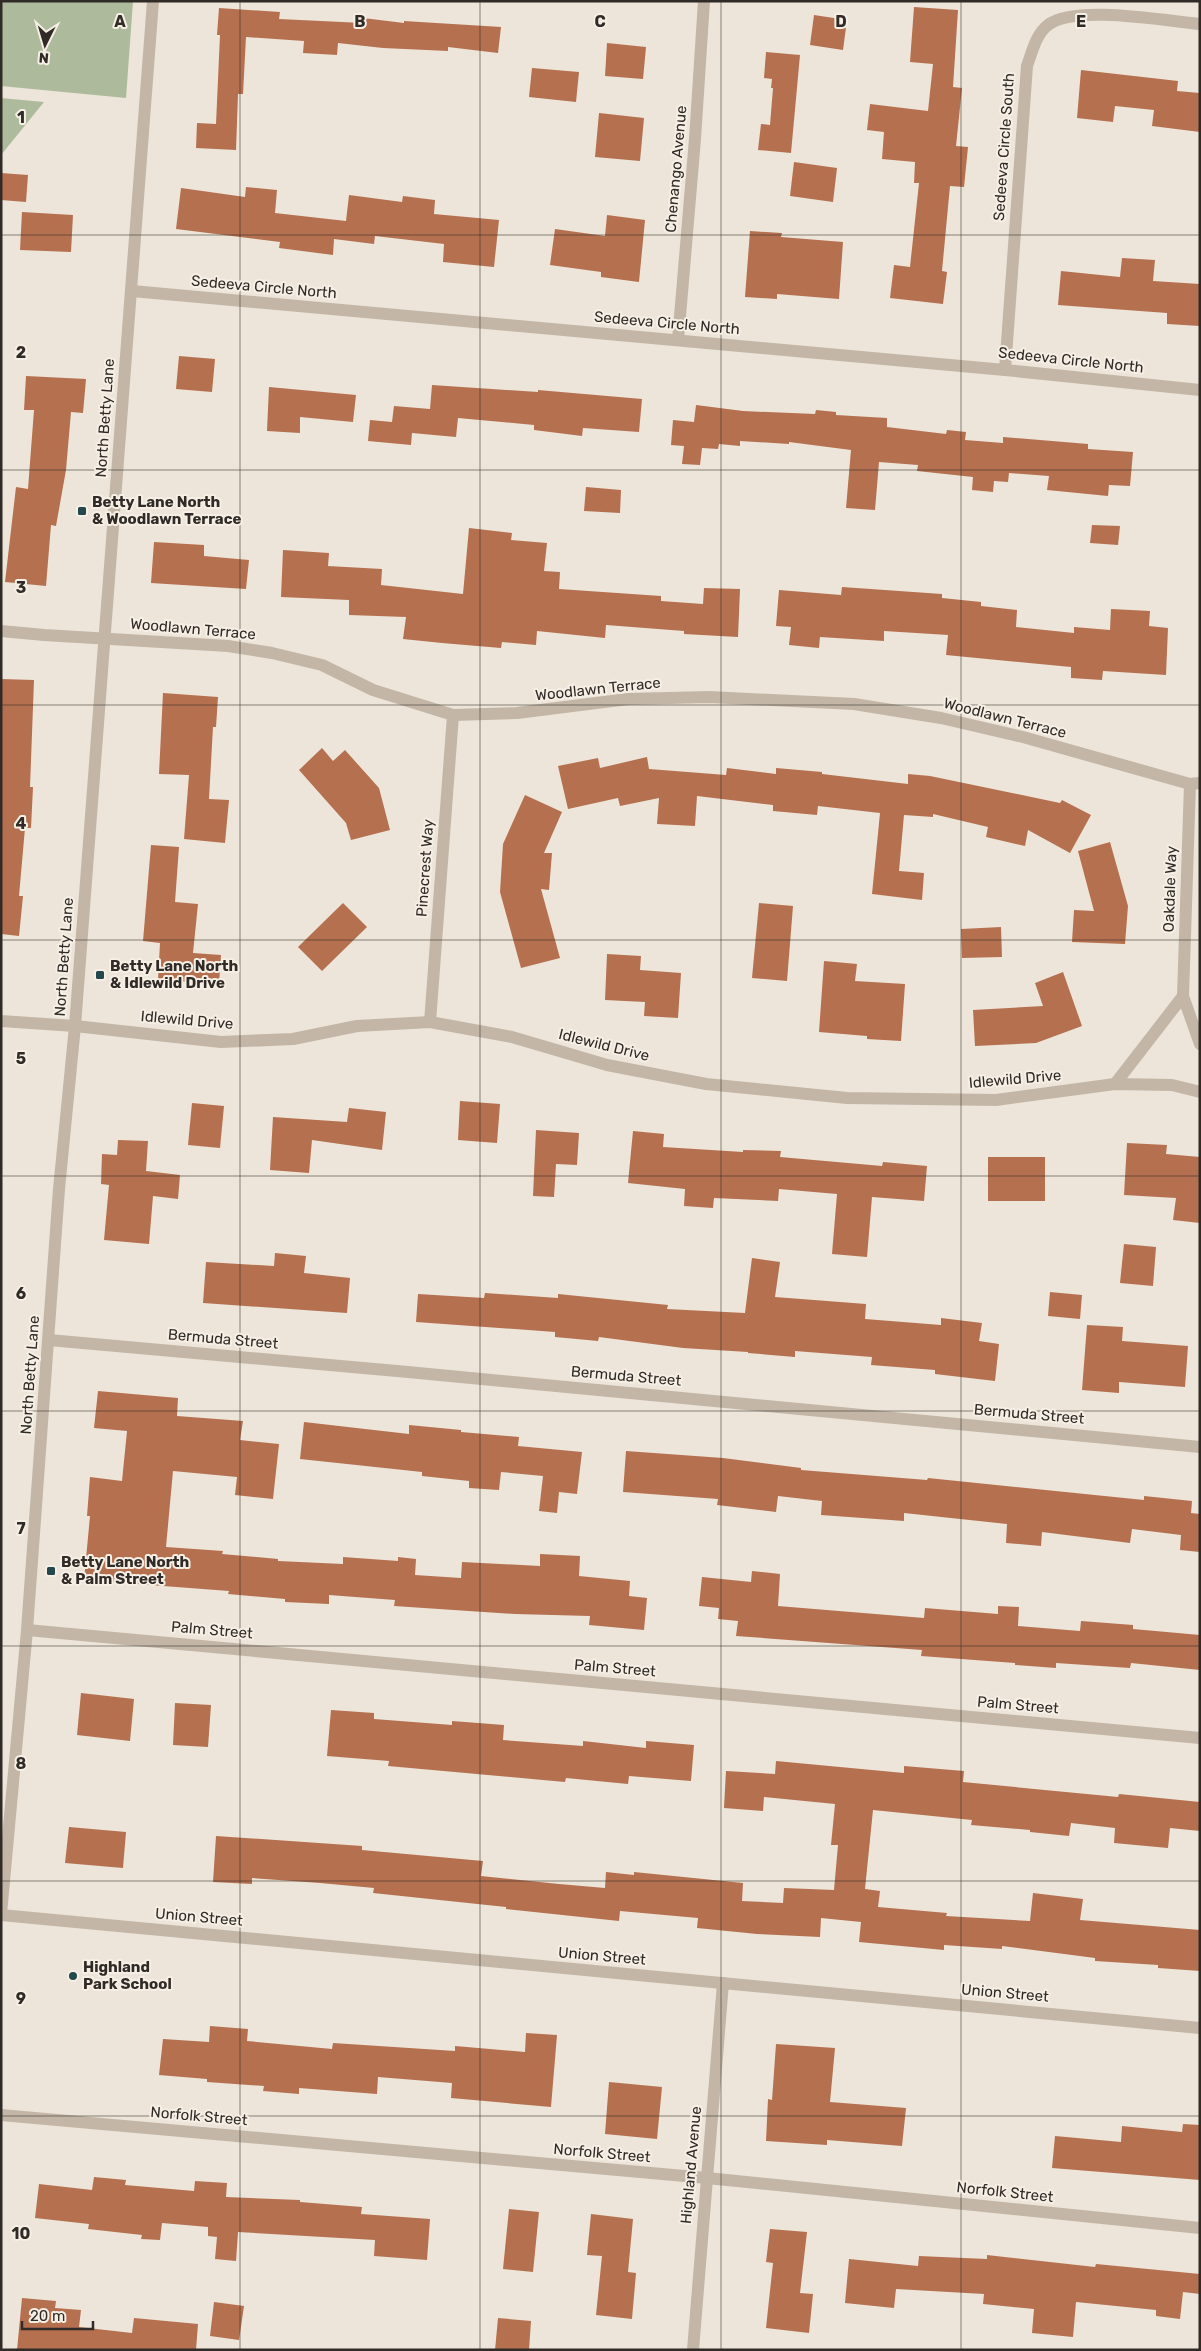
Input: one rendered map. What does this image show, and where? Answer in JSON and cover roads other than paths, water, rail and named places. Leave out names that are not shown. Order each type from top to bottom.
[{"type":"street","name":"North Betty Lane","points":[[1,1915],[27,1630],[59,1189],[75,1026],[153,1]]},
{"type":"street","name":"Chenango Avenue","points":[[678,340],[695,139],[704,1]]},
{"type":"street","name":"Sedeeva Circle South","points":[[1005,370],[1027,66],[1035,42],[1048,25],[1072,16],[1098,14],[1200,24]]},
{"type":"street","name":"Sedeeva Circle North","points":[[132,291],[1005,370],[1200,390]]},
{"type":"street","name":"Woodlawn Terrace","points":[[1,631],[44,636],[228,646],[272,653],[322,665],[373,690],[453,716],[517,714],[628,699],[709,697],[854,704],[941,718],[1023,737],[1195,784]]},
{"type":"street","name":"Pinecrest Way","points":[[430,1022],[453,716]]},
{"type":"street","name":"Oakdale Way","points":[[1195,784],[1182,996],[1200,1044]]},
{"type":"street","points":[[1115,1084],[1182,996]]},
{"type":"street","name":"Idlewild Drive","points":[[1,1022],[75,1026],[221,1042],[293,1039],[357,1026],[430,1022],[512,1037],[607,1066],[706,1084],[847,1098],[996,1100],[1115,1084],[1172,1086],[1200,1092]]},
{"type":"street","name":"Bermuda Street","points":[[49,1340],[1200,1447]]},
{"type":"street","name":"Palm Street","points":[[27,1630],[1200,1738]]},
{"type":"street","name":"Union Street","points":[[1,1915],[1200,2028]]},
{"type":"street","name":"Highland Avenue","points":[[693,2350],[723,1983]]},
{"type":"street","name":"Norfolk Street","points":[[1,2115],[706,2178],[1200,2228]]},
{"type":"place","name":"Betty Lane North & Woodlawn Terrace","points":[[82,511]]},
{"type":"place","name":"Betty Lane North & Idlewild Drive","points":[[100,975]]},
{"type":"place","name":"Betty Lane North & Palm Street","points":[[51,1571]]},
{"type":"place","name":"Highland Park School","points":[[73,1976]]}]
